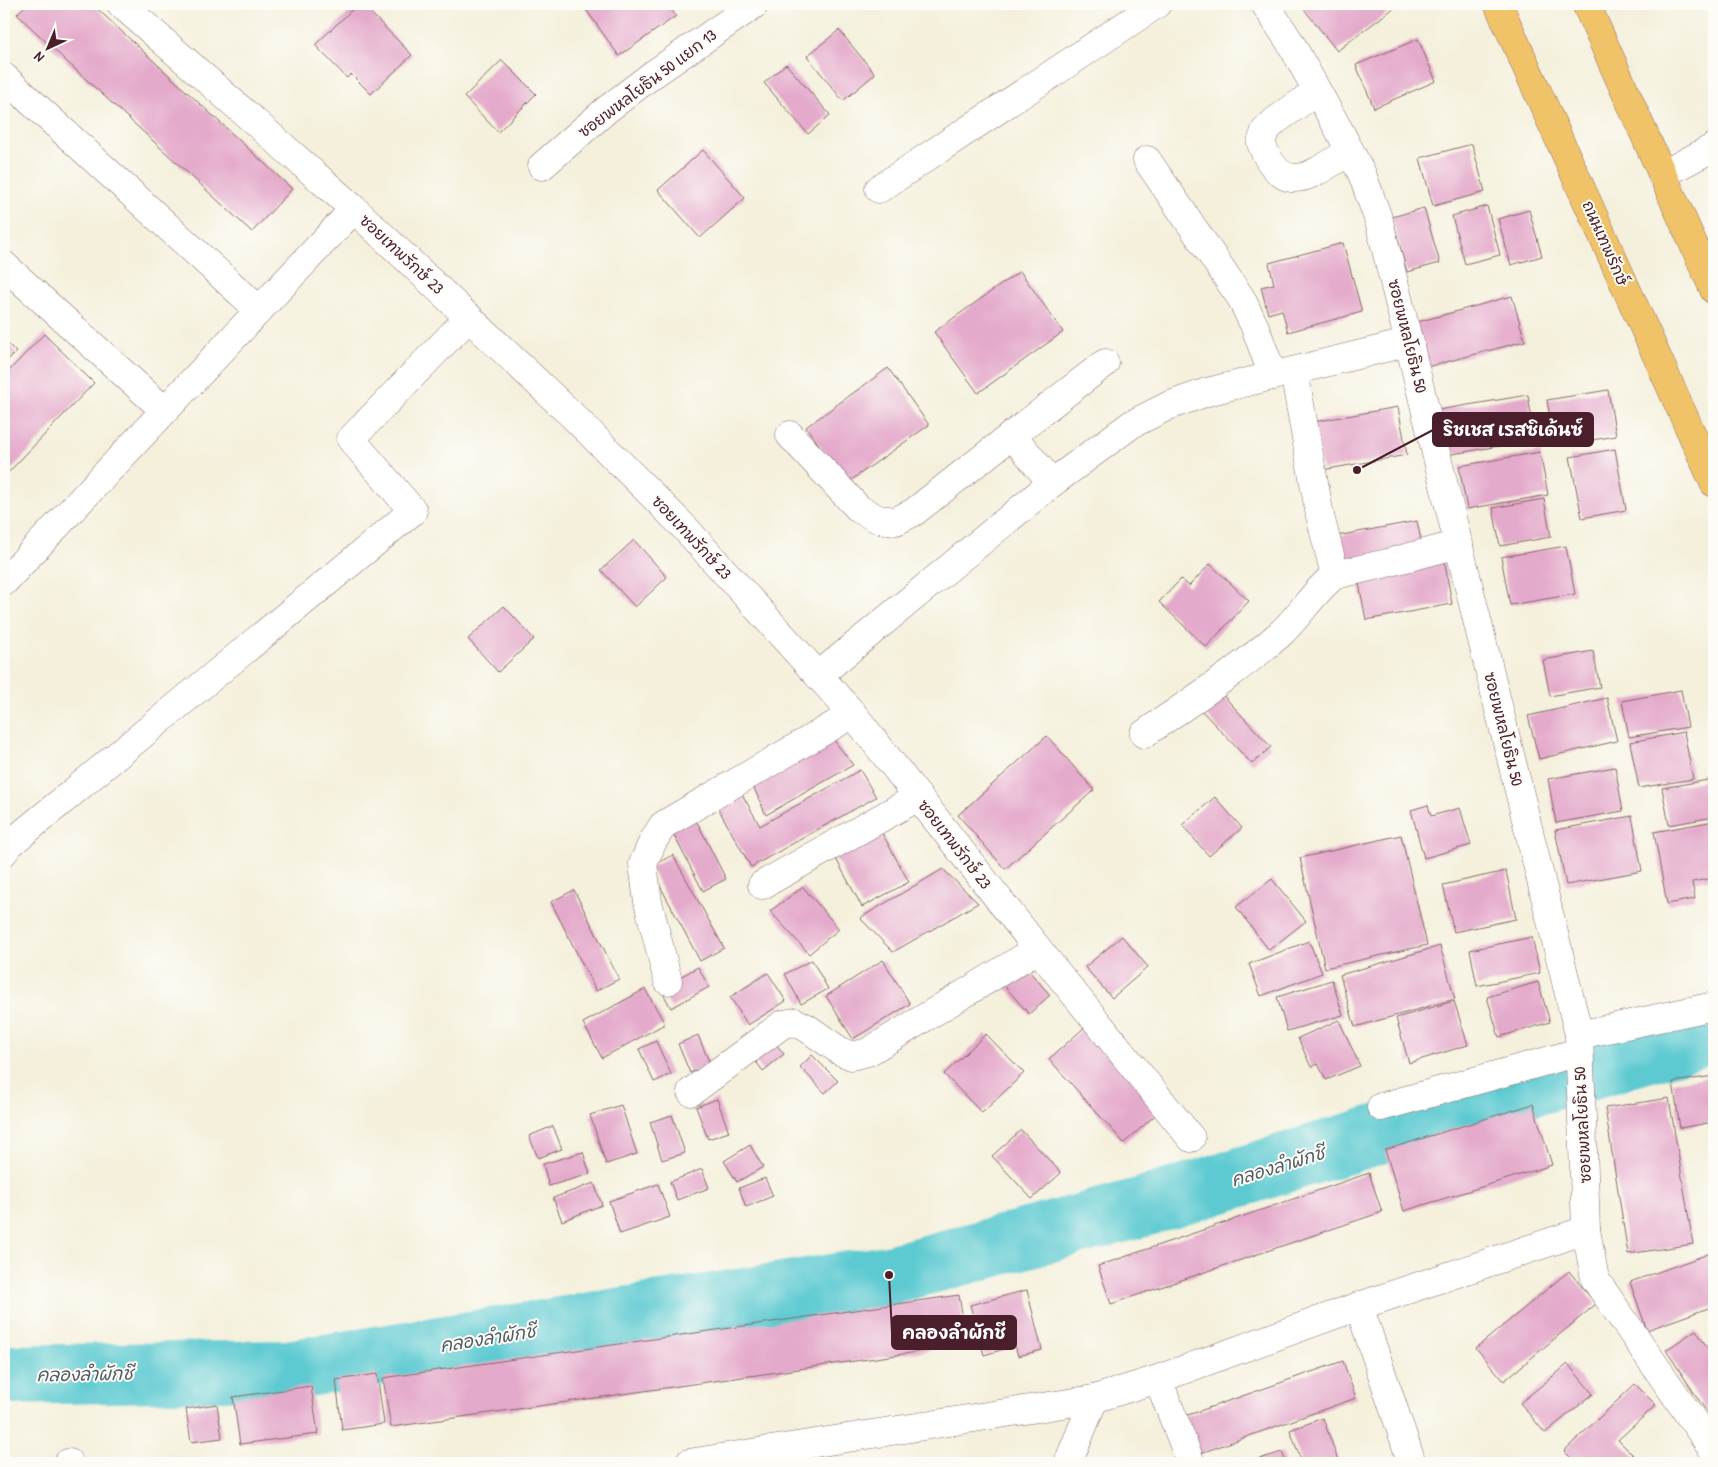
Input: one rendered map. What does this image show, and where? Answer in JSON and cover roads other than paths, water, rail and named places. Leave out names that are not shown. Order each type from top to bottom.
[{"type":"main road","name":"ถนนเทพรักษ์","points":[[1498,4],[1714,483]]},
{"type":"main road","points":[[1586,4],[1714,290]]},
{"type":"street","name":"ซอยเทพรักษ์ 23","points":[[122,4],[354,209],[574,417],[685,528],[853,714],[1038,949],[1191,1138]]},
{"type":"street","name":"ซอยพหลโยธิน 50 แยก 13","points":[[542,166],[605,111],[652,75],[755,4]]},
{"type":"street","points":[[879,188],[1157,4]]},
{"type":"street","name":"ซอยพหลโยธิน 50","points":[[1265,4],[1290,42],[1362,174],[1379,221],[1459,544],[1579,1048],[1584,1124],[1586,1230],[1595,1279],[1713,1448]]},
{"type":"street","points":[[4,77],[259,310]]},
{"type":"street","points":[[1317,91],[1275,121],[1265,131],[1261,143],[1268,160],[1281,175],[1295,179],[1307,177],[1350,152]]},
{"type":"street","points":[[1662,175],[1714,147]]},
{"type":"street","points":[[1147,160],[1241,298],[1255,327],[1283,373],[1334,575]]},
{"type":"street","points":[[6,575],[354,209]]},
{"type":"street","points":[[4,265],[164,410]]},
{"type":"street","points":[[4,852],[17,838],[412,511],[351,439],[469,318]]},
{"type":"street","points":[[819,675],[1052,483],[1132,424],[1160,410],[1207,392],[1410,342]]},
{"type":"street","points":[[790,435],[859,509],[878,519],[896,521],[914,512],[1105,364]]},
{"type":"street","points":[[1012,435],[1052,483]]},
{"type":"street","points":[[1144,734],[1248,660],[1282,632],[1320,586],[1334,575],[1459,544]]},
{"type":"street","points":[[668,981],[648,902],[643,864],[653,841],[663,825],[853,714]]},
{"type":"street","points":[[762,885],[918,797]]},
{"type":"street","points":[[691,1092],[783,1024],[795,1022],[840,1051],[852,1056],[868,1052],[1038,949]]},
{"type":"street","points":[[1381,1107],[1714,1006]]},
{"type":"street","points":[[689,1463],[1094,1399],[1158,1379],[1359,1306],[1586,1230]]},
{"type":"street","points":[[1359,1306],[1412,1463]]},
{"type":"street","points":[[1158,1379],[1191,1463]]},
{"type":"street","points":[[1068,1463],[1094,1399]]},
{"type":"waterway","name":"คลองลำผักชี","points":[[4,1375],[288,1370],[889,1275],[1147,1206],[1540,1084],[1714,1033]]},
{"type":"place","name":"ริชเชส เรสซิเด้นซ์","points":[[1357,470]]},
{"type":"place","name":"คลองลำผักชี","points":[[889,1275]]}]
